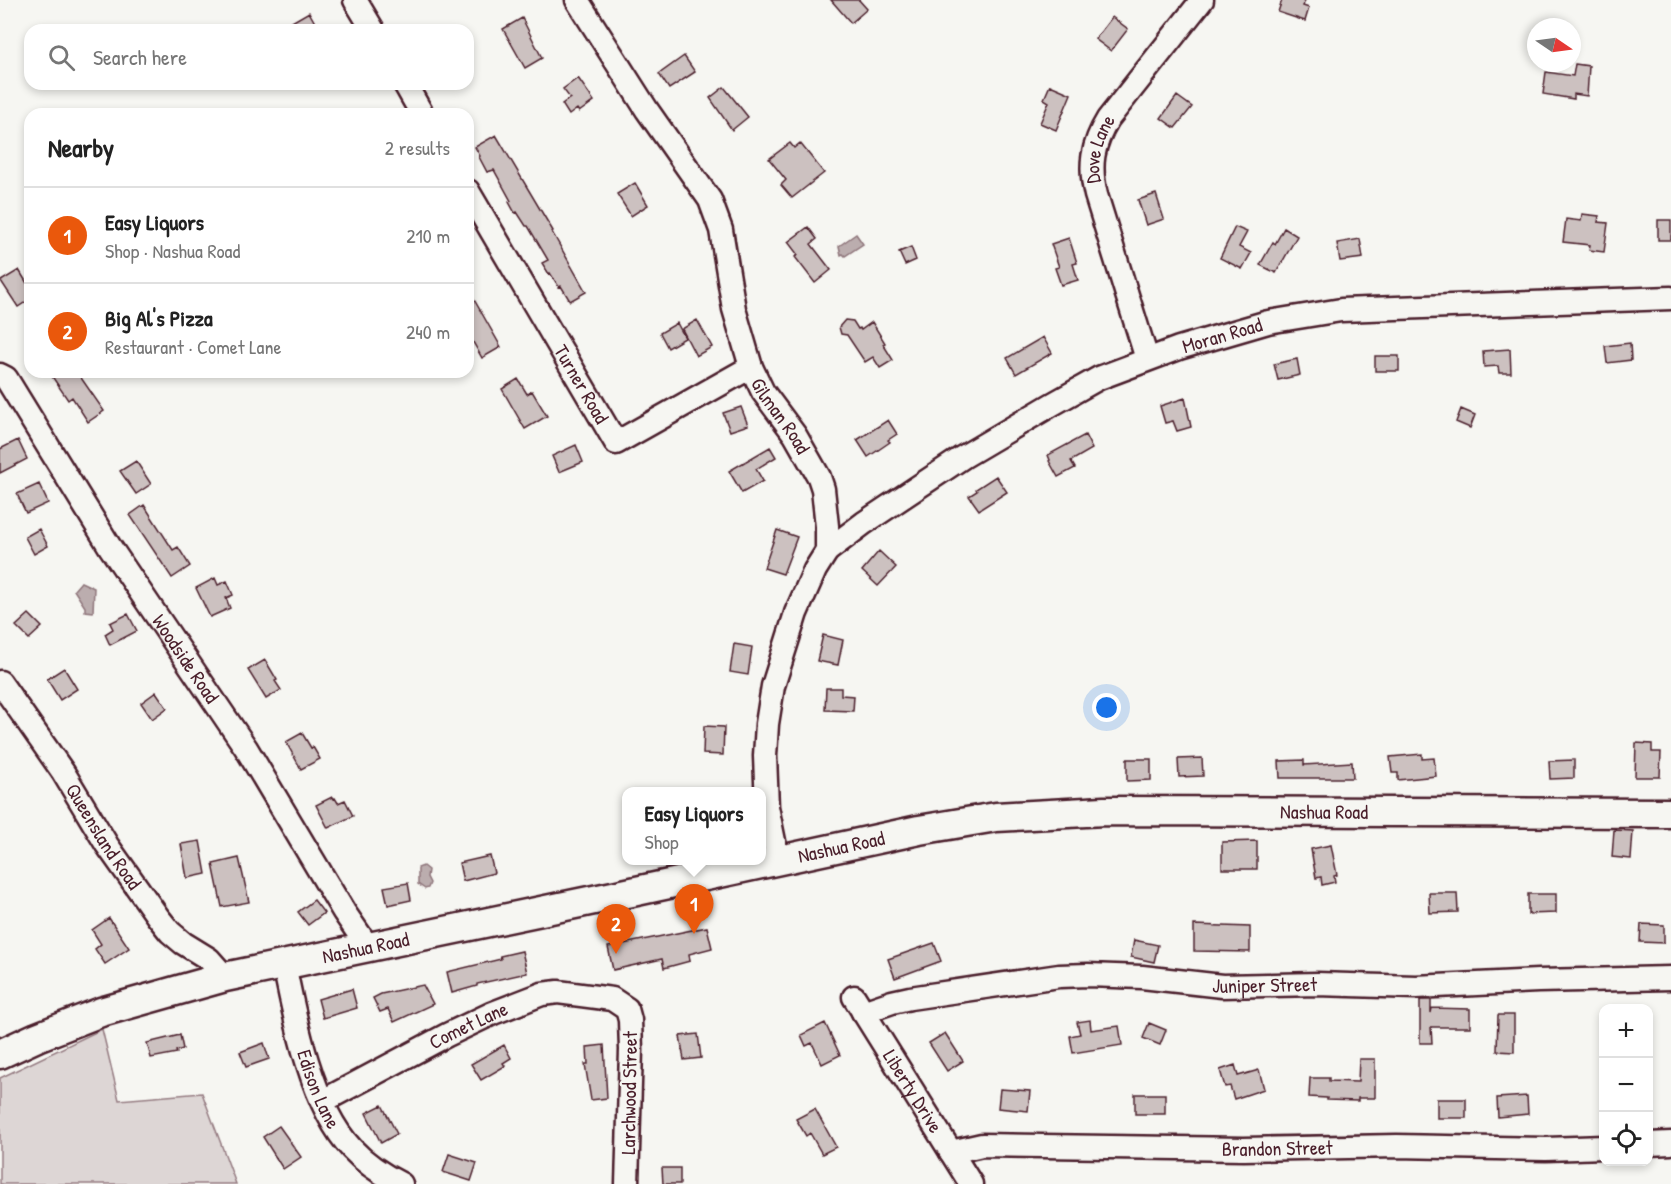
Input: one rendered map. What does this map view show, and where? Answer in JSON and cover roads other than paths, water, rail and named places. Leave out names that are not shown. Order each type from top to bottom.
[{"type":"main road","name":"Nashua Road","points":[[766,864],[919,830],[1033,813],[1104,811],[1671,813]]},
{"type":"main road","name":"Nashua Road","points":[[0,1054],[101,1012],[225,977],[759,865]]},
{"type":"street","points":[[355,0],[369,24]]},
{"type":"street","name":"Gilman Road","points":[[577,0],[647,110],[710,200],[721,230],[734,309],[751,367],[763,392],[795,435],[819,477],[825,503],[827,551]]},
{"type":"street","name":"Dove Lane","points":[[1147,359],[1096,195],[1091,170],[1092,155],[1098,137],[1108,119],[1202,0]]},
{"type":"street","points":[[408,90],[419,108]]},
{"type":"street","name":"Turner Road","points":[[474,201],[616,442],[751,367]]},
{"type":"street","name":"Moran Road","points":[[827,551],[864,523],[963,457],[1100,378],[1147,359],[1268,321],[1331,312],[1384,308],[1671,298]]},
{"type":"street","name":"Woodside Road","points":[[0,375],[6,378],[16,393],[110,547],[246,748],[344,912],[368,947]]},
{"type":"street","points":[[778,861],[767,807],[765,766],[772,686],[796,613],[815,570],[827,551]]},
{"type":"street","name":"Queensland Road","points":[[0,682],[63,772],[107,845],[158,917],[170,932],[208,959],[225,977]]},
{"type":"street","name":"Edison Lane","points":[[284,964],[300,1040],[323,1101],[339,1132],[350,1147],[375,1169],[400,1184]]},
{"type":"street","name":"Juniper Street","points":[[859,1005],[885,1004],[910,998],[1059,976],[1088,975],[1142,977],[1222,986],[1317,984],[1416,987],[1671,978]]},
{"type":"street","name":"Comet Lane","points":[[323,1101],[447,1035],[493,1013],[542,994],[558,992],[605,998],[623,1005]]},
{"type":"street","name":"Larchwood Street","points":[[623,1005],[629,1014],[631,1050],[627,1184]]},
{"type":"street","name":"Liberty Drive","points":[[859,1005],[971,1184]]},
{"type":"street","points":[[1653,1144],[1671,1143]]},
{"type":"street","name":"Brandon Street","points":[[951,1152],[966,1147],[991,1144],[1244,1149],[1407,1146],[1546,1149],[1599,1147]]},
{"type":"place","name":"Easy Liquors","points":[[694,934]]},
{"type":"place","name":"Big Al's Pizza","points":[[616,954]]}]
